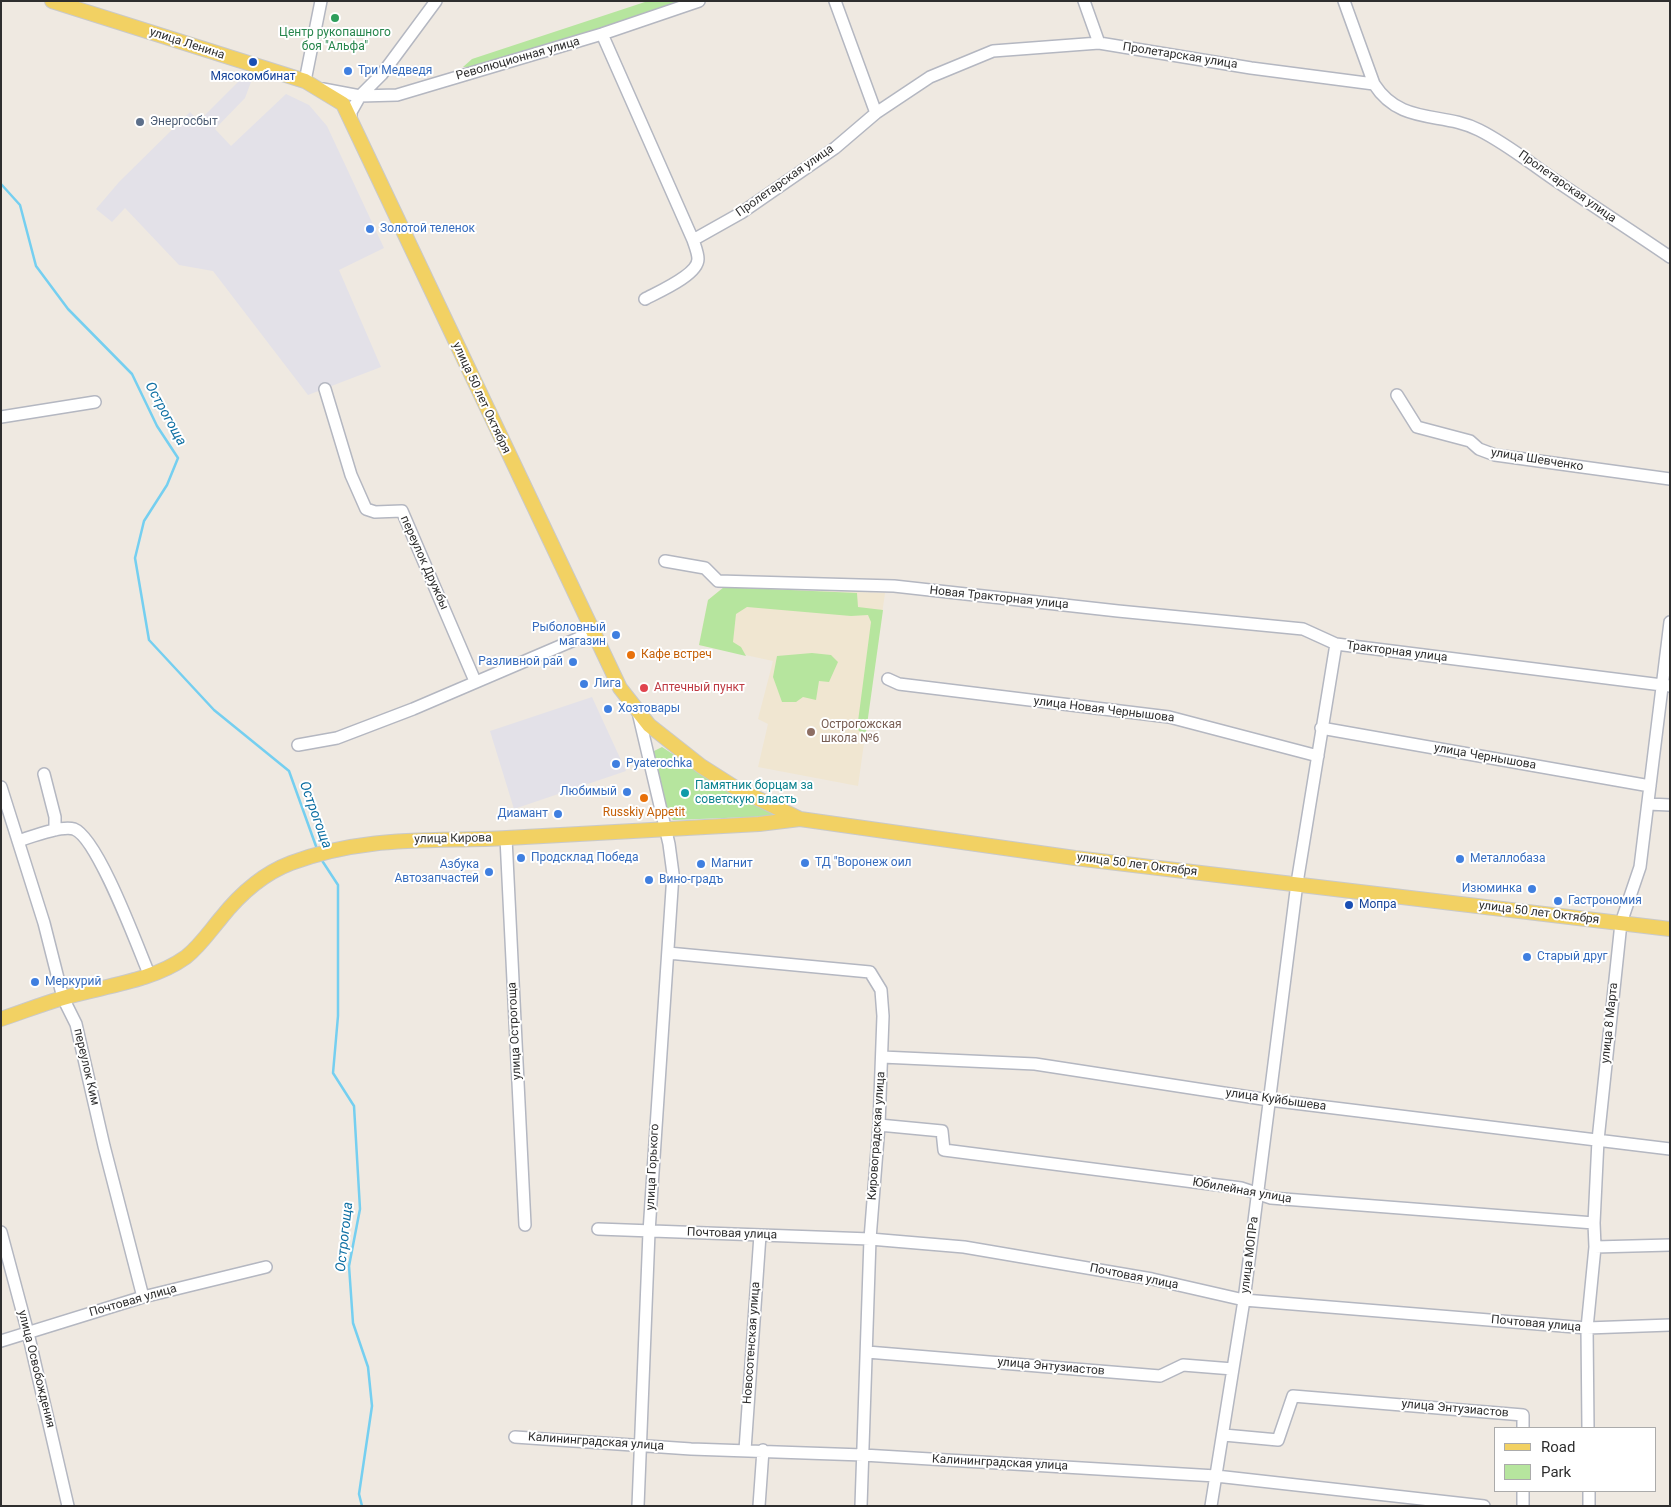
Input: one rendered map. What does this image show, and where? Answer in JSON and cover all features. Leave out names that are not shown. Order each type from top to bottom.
[{"type":"main road","name":"улица Ленина","points":[[52,1],[305,81],[321,89]]},
{"type":"main road","name":"улица 50 лет Октября","points":[[321,89],[343,104],[351,120],[620,688],[638,712],[669,742],[701,766],[756,798],[800,819],[1075,858],[1670,929]]},
{"type":"main road","name":"улица Кирова","points":[[1,1019],[63,998],[148,974],[174,964],[196,948],[235,901],[254,884],[276,869],[301,859],[340,848],[366,843],[394,841],[506,838],[759,824],[800,819]]},
{"type":"street","points":[[305,81],[322,1]]},
{"type":"street","points":[[351,120],[352,112],[360,96],[382,74],[436,1]]},
{"type":"street","name":"Революционная улица","points":[[360,96],[397,95],[602,34],[699,1]]},
{"type":"street","points":[[835,1],[876,113]]},
{"type":"street","points":[[1084,1],[1099,43]]},
{"type":"street","points":[[1344,1],[1374,84]]},
{"type":"street","points":[[602,34],[693,240],[698,259],[697,267],[687,276],[645,300]]},
{"type":"street","name":"Пролетарская улица","points":[[693,240],[741,213],[835,148],[876,113],[930,77],[993,51],[1099,43],[1251,68],[1374,84],[1392,105],[1478,129],[1520,153],[1554,179],[1670,257]]},
{"type":"street","points":[[321,89],[360,96]]},
{"type":"street","points":[[343,104],[360,96]]},
{"type":"street","name":"переулок Дружбы","points":[[325,389],[351,476],[366,509],[375,512],[402,511],[475,682]]},
{"type":"street","name":"улица Шевченко","points":[[1397,395],[1417,427],[1470,442],[1480,450],[1495,455],[1670,479]]},
{"type":"street","points":[[1,417],[95,402]]},
{"type":"street","name":"Новая Тракторная улица","points":[[665,561],[705,568],[718,581],[894,586],[1118,611],[1303,628],[1336,644]]},
{"type":"street","name":"улица 8 Марта","points":[[1588,1427],[1588,1328],[1595,1247],[1594,1224],[1598,1140],[1621,923],[1640,867],[1650,786],[1666,686],[1670,622]]},
{"type":"street","points":[[298,745],[337,738],[413,709],[593,632]]},
{"type":"street","name":"Тракторная улица","points":[[1297,883],[1318,756],[1320,728],[1336,644],[1666,686]]},
{"type":"street","name":"улица Новая Чернышова","points":[[888,679],[898,684],[1169,717],[1318,756]]},
{"type":"street","name":"улица 50 лет Октября","points":[[638,712],[664,829]]},
{"type":"street","name":"улица Чернышова","points":[[1320,728],[1650,786]]},
{"type":"street","points":[[44,774],[55,817],[55,830]]},
{"type":"street","name":"переулок Ким","points":[[1,787],[44,923],[63,998],[78,1032],[104,1146],[144,1297]]},
{"type":"street","points":[[1648,804],[1670,806]]},
{"type":"street","points":[[18,841],[55,830],[72,828],[77,831],[96,854],[117,895],[148,974]]},
{"type":"street","name":"улица Горького","points":[[638,1506],[650,1232],[673,874],[664,829]]},
{"type":"street","name":"улица Острогоща","points":[[506,838],[525,1225]]},
{"type":"street","name":"улица МОПРа","points":[[1212,1506],[1244,1300],[1297,883]]},
{"type":"street","name":"Кировоградская улица","points":[[668,953],[870,972],[881,990],[882,1057],[870,1239],[861,1506]]},
{"type":"street","name":"улица Куйбышева","points":[[882,1057],[1035,1064],[1269,1100],[1670,1149]]},
{"type":"street","name":"Юбилейная улица","points":[[879,1125],[942,1131],[944,1150],[1241,1188],[1271,1198],[1594,1224]]},
{"type":"street","name":"Почтовая улица","points":[[598,1229],[870,1239],[964,1247],[1152,1279],[1244,1300],[1588,1328],[1670,1326]]},
{"type":"street","name":"улица Освобождения","points":[[1,1232],[28,1333],[68,1506]]},
{"type":"street","name":"Новосотенская улица","points":[[744,1450],[760,1235]]},
{"type":"street","points":[[1595,1247],[1670,1245]]},
{"type":"street","name":"Почтовая улица","points":[[1,1341],[144,1297],[266,1267]]},
{"type":"street","name":"улица Энтузиастов","points":[[867,1352],[1160,1376],[1183,1365],[1233,1369]]},
{"type":"street","name":"улица Энтузиастов","points":[[1224,1435],[1278,1440],[1293,1396],[1523,1414],[1523,1427]]},
{"type":"street","name":"Калининградская улица","points":[[515,1437],[640,1444],[691,1449],[863,1455],[1216,1476],[1484,1506]]},
{"type":"street","points":[[760,1506],[762,1450]]},
{"type":"street","points":[[1523,1492],[1523,1506]]},
{"type":"street","points":[[1589,1492],[1589,1506]]},
{"type":"shaded area","name":"Мясокомбинат","points":[[241,79],[251,82],[245,98],[215,129],[231,146],[286,94],[309,105],[327,126],[384,248],[339,270],[381,367],[308,395],[213,271],[179,265],[125,208],[112,222],[96,209],[119,182],[190,112],[199,121]]},
{"type":"shaded area","points":[[724,587],[885,593],[858,786],[758,767],[768,724],[758,719],[773,661],[699,645],[708,600]]},
{"type":"shaded area","points":[[592,697],[626,771],[514,809],[490,731]]},
{"type":"green space","points":[[648,1],[679,1],[602,28],[471,67],[463,67],[472,59]]},
{"type":"green space","points":[[724,587],[857,593],[858,607],[883,610],[866,732],[863,734],[857,729],[871,622],[868,615],[851,616],[747,607],[736,614],[733,642],[741,647],[746,656],[699,645],[708,600]]},
{"type":"green space","points":[[812,653],[831,655],[838,662],[829,682],[819,681],[816,700],[803,697],[796,702],[782,702],[773,677],[777,656]]},
{"type":"green space","points":[[662,747],[743,800],[778,816],[673,820],[666,812],[652,752]]},
{"type":"waterway","name":"Острогоща","points":[[1,184],[20,205],[36,266],[68,309],[132,374],[157,426],[178,458],[167,485],[144,521],[135,558],[149,640],[214,710],[289,771],[317,849]]},
{"type":"waterway","name":"Острогоща","points":[[321,859],[338,885],[338,1016],[333,1073],[354,1106],[360,1209],[349,1266],[353,1323],[368,1367],[372,1406],[359,1494],[362,1506]]},
{"type":"place","name":"Центр рукопашного боя \"Альфа\"","points":[[335,18]]},
{"type":"place","name":"Мясокомбинат","points":[[253,62]]},
{"type":"place","name":"Три Медведя","points":[[348,71]]},
{"type":"place","name":"Энергосбыт","points":[[140,122]]},
{"type":"place","name":"Золотой теленок","points":[[370,229]]},
{"type":"place","name":"Рыболовный магазин","points":[[616,635]]},
{"type":"place","name":"Кафе встреч","points":[[631,655]]},
{"type":"place","name":"Разливной рай","points":[[573,662]]},
{"type":"place","name":"Лига","points":[[584,684]]},
{"type":"place","name":"Аптечный пункт","points":[[644,688]]},
{"type":"place","name":"Хозтовары","points":[[608,709]]},
{"type":"place","name":"Острогожская школа №6","points":[[811,732]]},
{"type":"place","name":"Pyaterochka","points":[[616,764]]},
{"type":"place","name":"Любимый","points":[[627,792]]},
{"type":"place","name":"Памятник борцам за советскую власть","points":[[685,793]]},
{"type":"place","name":"Russkiy Appetit","points":[[644,798]]},
{"type":"place","name":"Диамант","points":[[558,814]]},
{"type":"place","name":"Продсклад Победа","points":[[521,858]]},
{"type":"place","name":"Металлобаза","points":[[1460,859]]},
{"type":"place","name":"ТД \"Воронеж оил","points":[[805,863]]},
{"type":"place","name":"Магнит","points":[[701,864]]},
{"type":"place","name":"Азбука Автозапчастей","points":[[489,872]]},
{"type":"place","name":"Вино-градъ","points":[[649,880]]},
{"type":"place","name":"Изюминка","points":[[1532,889]]},
{"type":"place","name":"Гастрономия","points":[[1558,901]]},
{"type":"place","name":"Мопра","points":[[1349,905]]},
{"type":"place","name":"Старый друг","points":[[1527,957]]},
{"type":"place","name":"Меркурий","points":[[35,982]]}]
